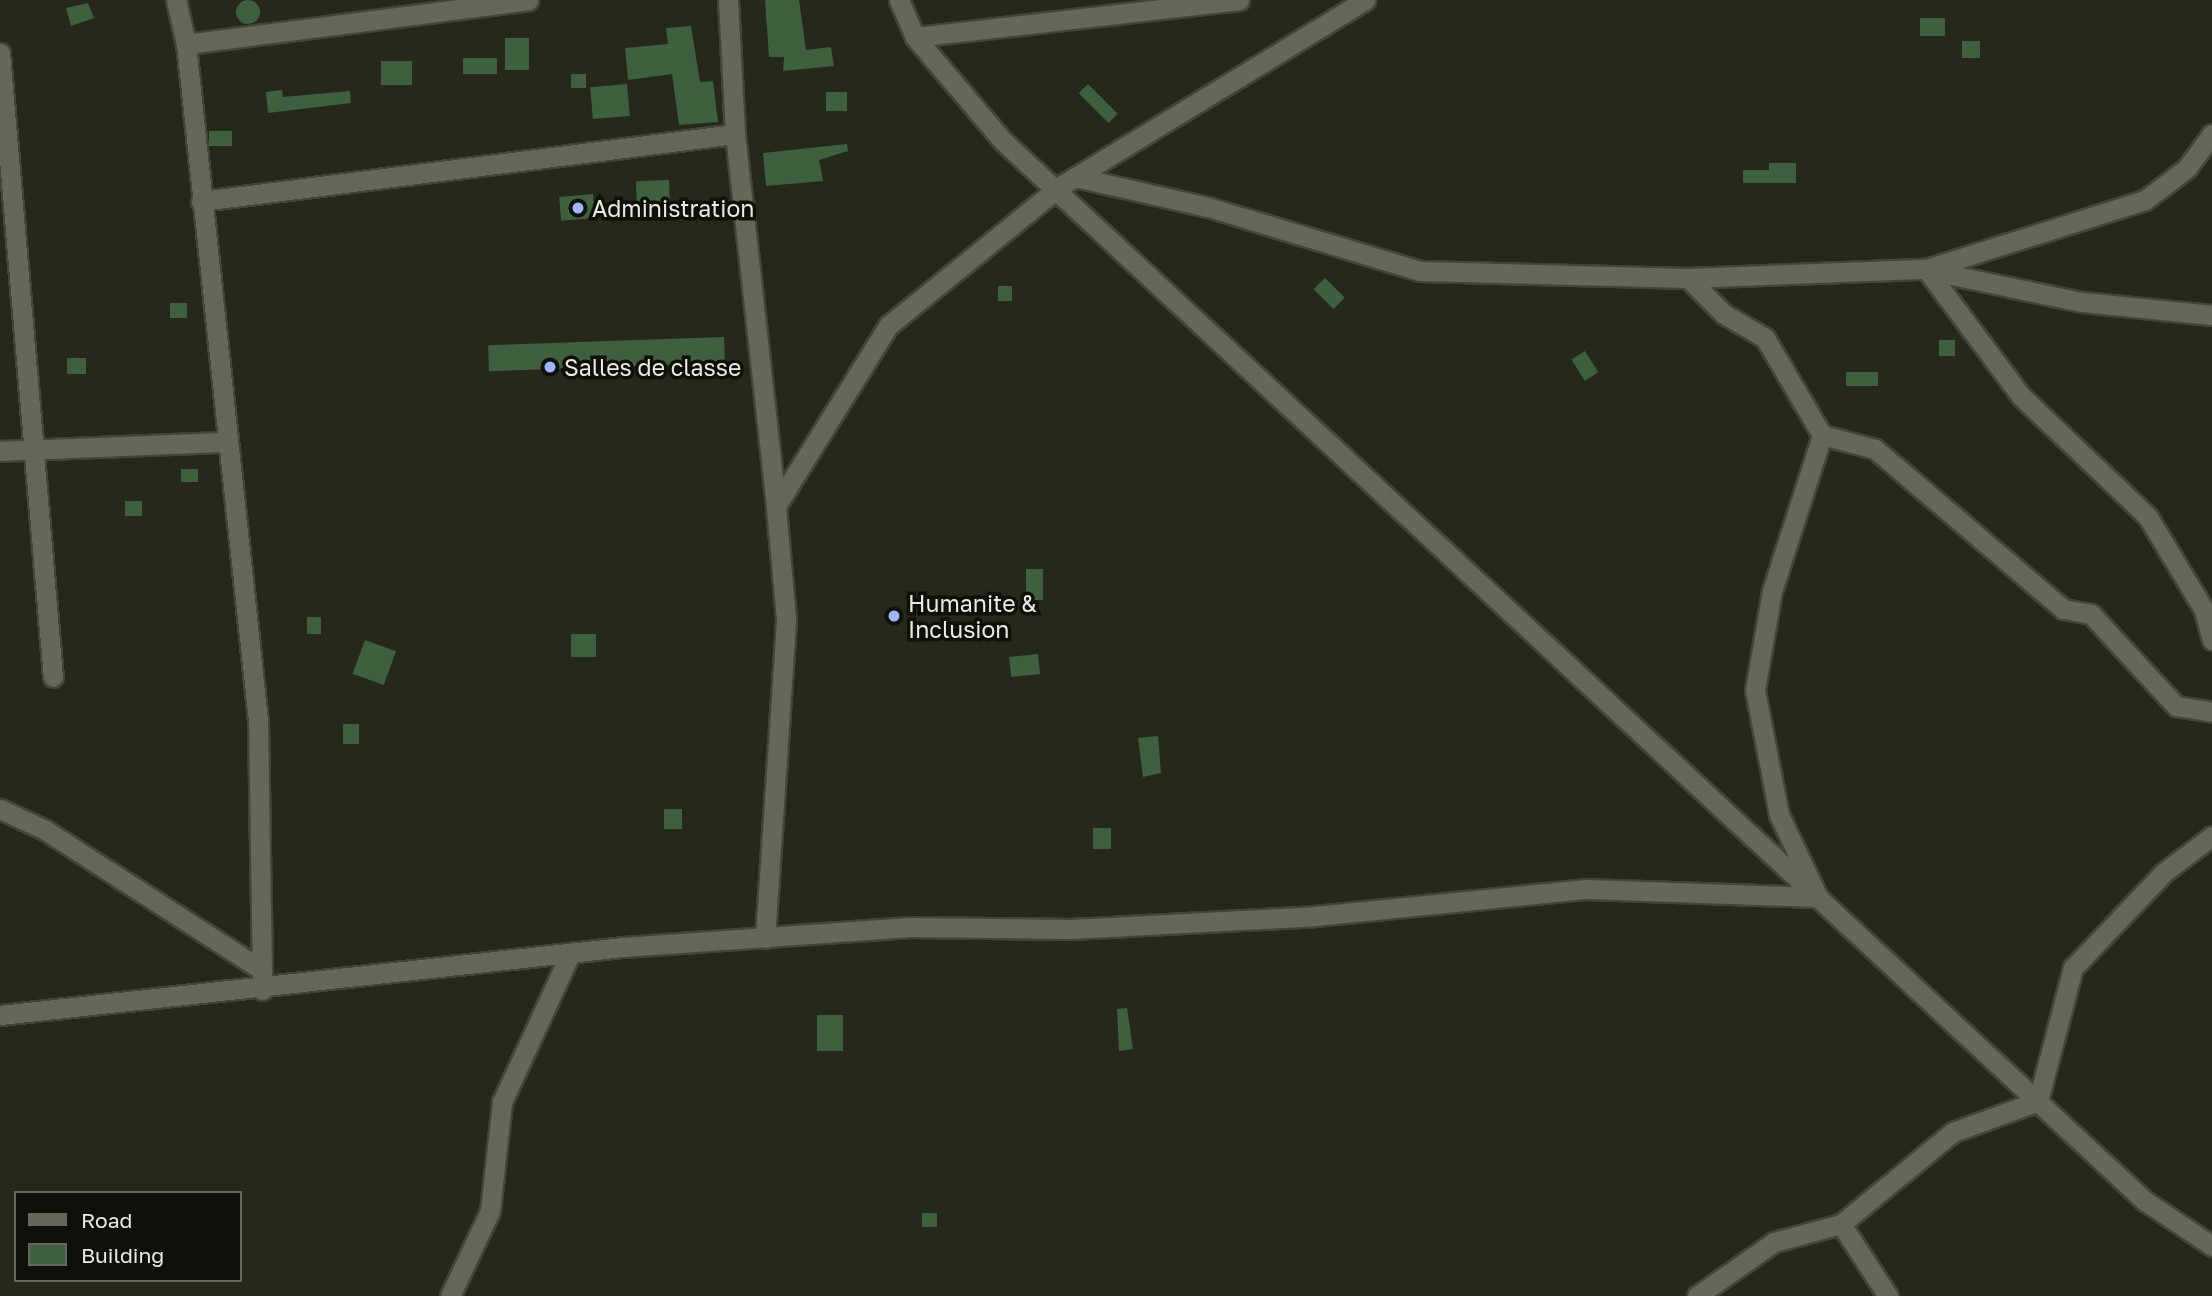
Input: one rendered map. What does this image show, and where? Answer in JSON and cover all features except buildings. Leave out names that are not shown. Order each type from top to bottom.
[{"type":"street","points":[[176,0],[186,44],[226,442],[258,722],[262,980]]},
{"type":"street","points":[[186,44],[528,0]]},
{"type":"street","points":[[728,0],[735,134],[786,619],[765,937]]},
{"type":"street","points":[[899,0],[915,37],[1003,141],[1067,182],[1818,897],[2145,1201],[2212,1246]]},
{"type":"street","points":[[915,37],[1239,0]]},
{"type":"street","points":[[776,506],[888,326],[1067,182],[1365,0]]},
{"type":"street","points":[[0,53],[53,677]]},
{"type":"street","points":[[201,201],[735,134]]},
{"type":"street","points":[[1926,269],[2144,200],[2188,168],[2212,134]]},
{"type":"street","points":[[1067,182],[1208,207],[1420,271],[1688,278],[1926,269],[2082,302],[2212,315]]},
{"type":"street","points":[[1926,269],[2021,396],[2148,517],[2208,604],[2212,640]]},
{"type":"street","points":[[1688,278],[1724,314],[1765,338],[1822,435],[1875,449],[2063,609],[2091,614],[2176,706],[2212,712]]},
{"type":"street","points":[[1818,897],[1779,815],[1755,690],[1772,591],[1822,435]]},
{"type":"street","points":[[0,452],[36,455],[226,442]]},
{"type":"street","points":[[0,809],[45,830],[262,980]]},
{"type":"street","points":[[2038,1101],[2073,968],[2163,873],[2212,836]]},
{"type":"street","points":[[0,1014],[262,980],[765,937],[1315,916],[1587,888],[1818,897]]},
{"type":"street","points":[[450,1296],[489,1210],[502,1102],[570,954]]},
{"type":"street","points":[[1697,1296],[1774,1241],[1841,1224],[1953,1132],[2038,1101]]},
{"type":"street","points":[[1841,1224],[1888,1296]]},
{"type":"street","points":[[2190,1231],[2212,1231]]},
{"type":"place","name":"Administration","points":[[578,208]]},
{"type":"place","name":"Salles de classe","points":[[550,367]]},
{"type":"place","name":"Humanite & Inclusion","points":[[894,616]]}]
